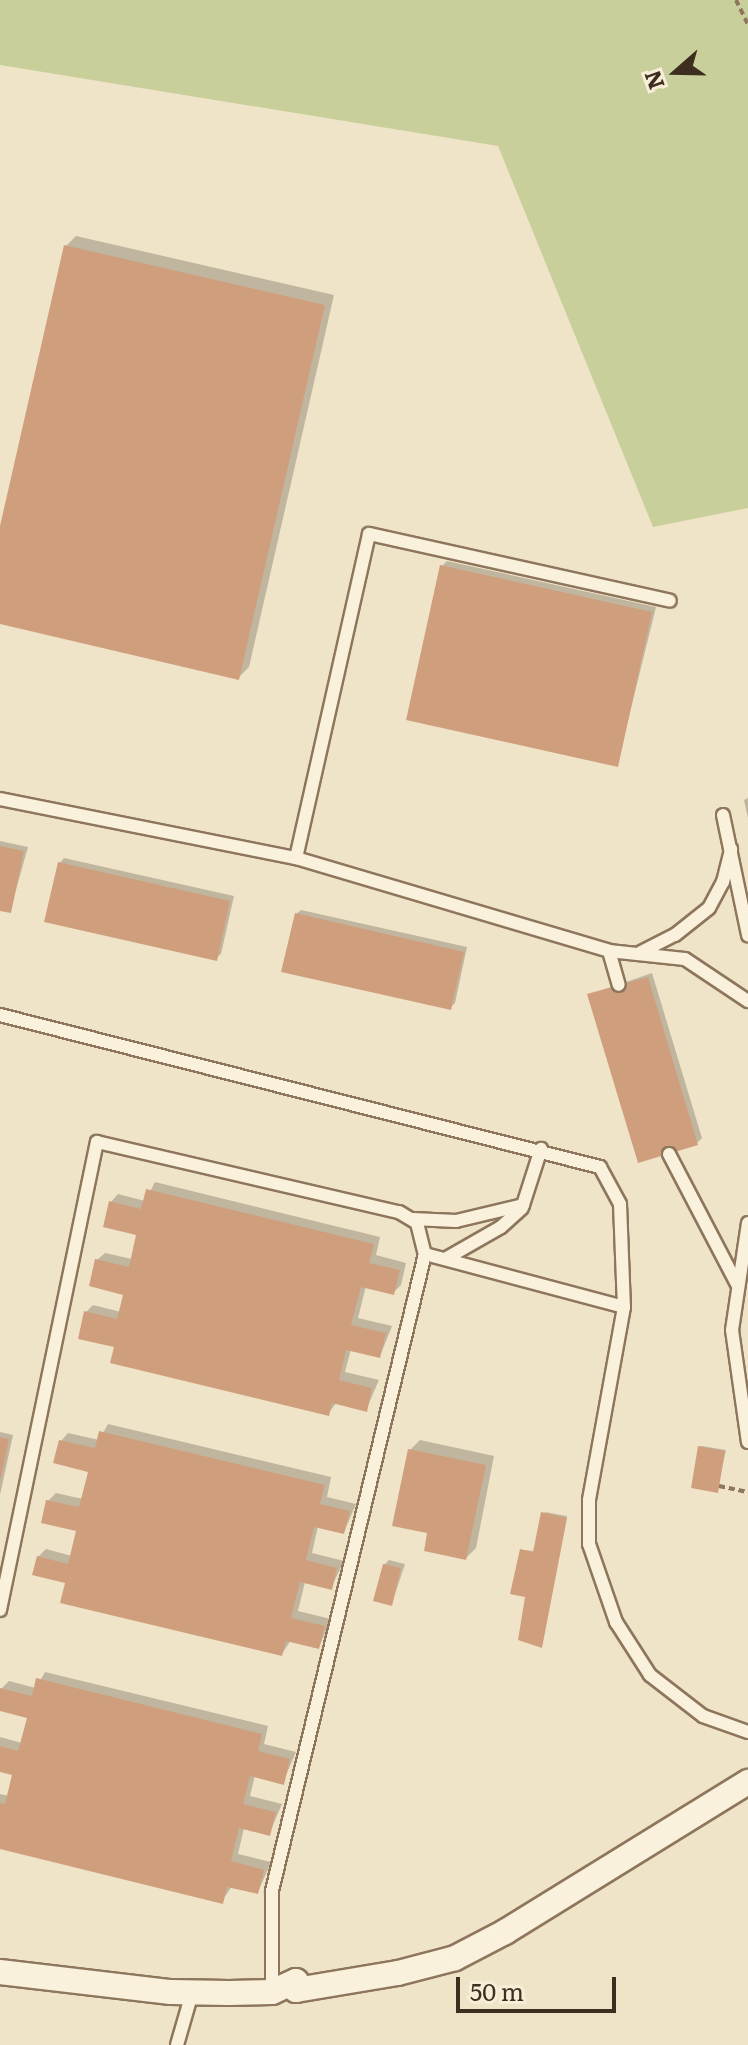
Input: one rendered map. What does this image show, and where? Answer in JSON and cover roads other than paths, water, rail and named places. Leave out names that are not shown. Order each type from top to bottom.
[{"type":"street","points":[[0,1972],[192,1993],[272,1992],[296,1981],[296,1990],[345,1983],[455,1958],[748,1782]]},
{"type":"lane","points":[[296,858],[369,534],[670,601]]},
{"type":"lane","points":[[0,799],[296,858],[609,951],[638,953],[702,966],[748,1001]]},
{"type":"lane","points":[[723,815],[748,935]]},
{"type":"lane","points":[[638,953],[675,935],[709,908],[723,882],[731,849]]},
{"type":"lane","points":[[609,951],[619,985]]},
{"type":"lane","points":[[0,1015],[596,1164],[616,1189],[624,1307],[587,1511],[597,1572],[623,1636],[650,1675],[703,1716],[748,1732]]},
{"type":"lane","points":[[0,1610],[97,1142],[413,1219],[462,1220],[526,1203]]},
{"type":"lane","points":[[445,1259],[507,1223],[526,1203],[541,1149]]},
{"type":"lane","points":[[669,1154],[737,1284]]},
{"type":"lane","points":[[272,1992],[272,1891],[425,1254],[423,1233],[413,1219]]},
{"type":"lane","points":[[748,1223],[737,1284],[732,1350],[748,1442]]},
{"type":"lane","points":[[425,1254],[624,1307]]},
{"type":"lane","points":[[177,2045],[192,1993]]}]
